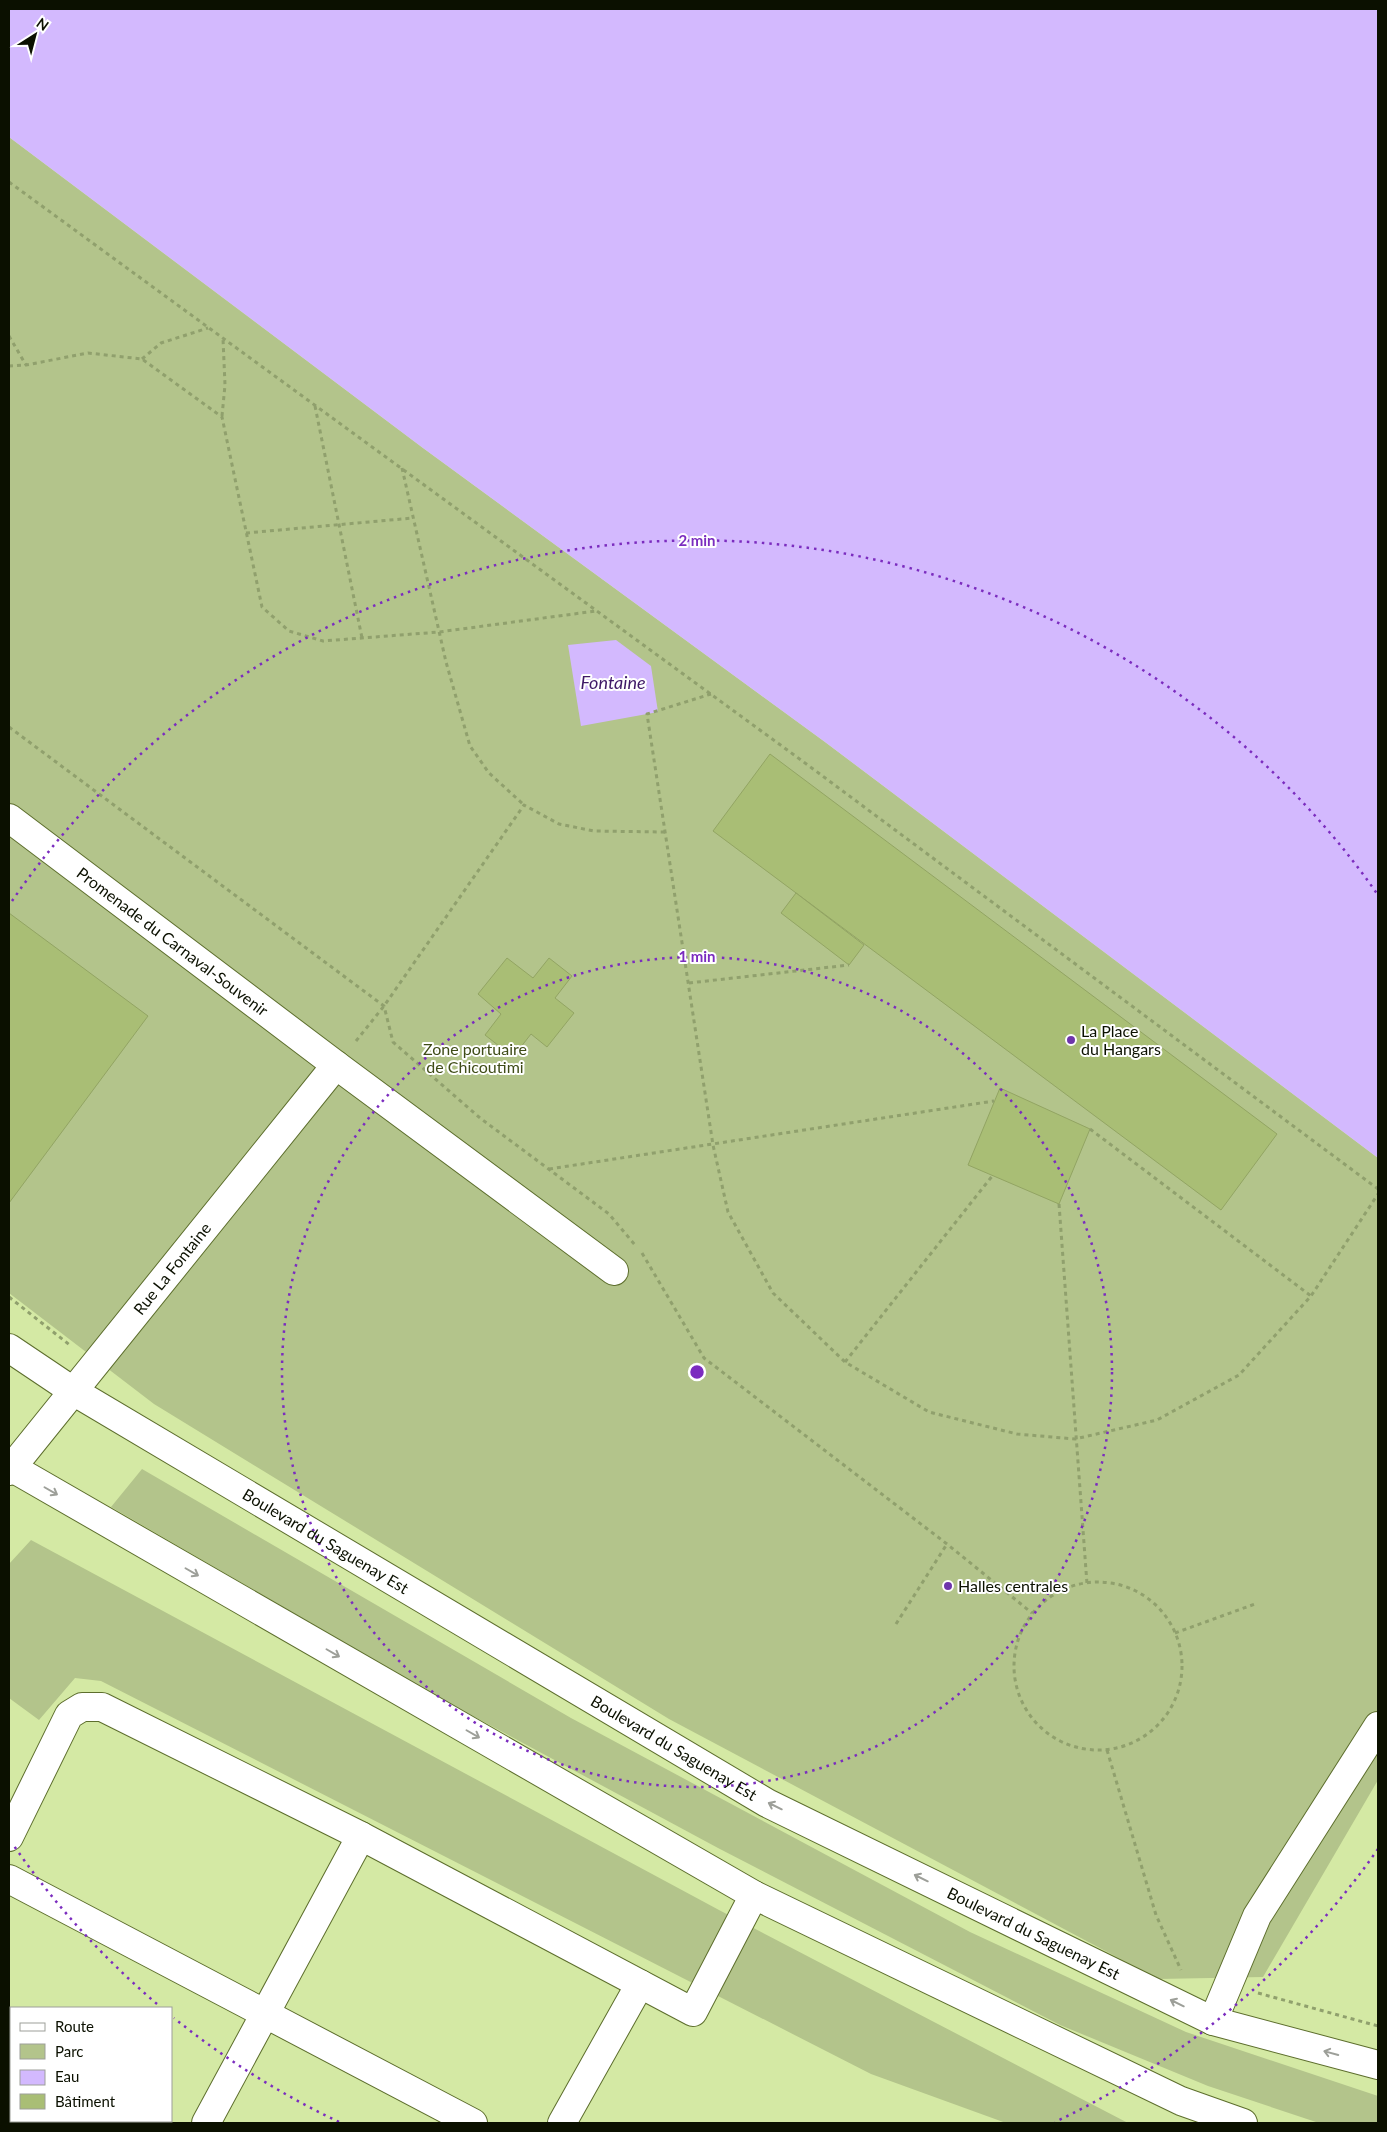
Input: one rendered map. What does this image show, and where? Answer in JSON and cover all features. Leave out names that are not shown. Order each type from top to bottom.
[{"type":"main road","name":"Promenade du Carnaval-Souvenir","points":[[9,818],[336,1065],[614,1271]]},
{"type":"main road","name":"Rue La Fontaine","points":[[10,1468],[336,1065]]},
{"type":"main road","name":"Boulevard du Saguenay Est","points":[[9,1348],[73,1391],[767,1803],[1214,2021],[1378,2065]]},
{"type":"main road","points":[[10,1468],[754,1895],[1181,2101],[1243,2123]]},
{"type":"main road","points":[[9,1838],[69,1715],[82,1707],[102,1707],[361,1836],[693,2012],[754,1895]]},
{"type":"main road","points":[[1214,2021],[1257,1916],[1378,1726]]},
{"type":"main road","points":[[206,2123],[361,1836]]},
{"type":"main road","points":[[9,1879],[473,2123]]},
{"type":"main road","points":[[562,2123],[640,1984]]},
{"type":"path","points":[[9,182],[710,694],[1378,1189]]},
{"type":"path","points":[[142,360],[161,343],[209,328]]},
{"type":"path","points":[[9,336],[26,365]]},
{"type":"path","points":[[223,338],[225,385],[222,417],[262,607],[289,631],[323,641],[439,632],[597,611]]},
{"type":"path","points":[[9,366],[26,365],[88,353],[142,360],[222,417]]},
{"type":"path","points":[[315,405],[362,638]]},
{"type":"path","points":[[402,468],[439,632],[460,714],[470,746],[489,773],[524,805],[559,824],[594,831],[666,832]]},
{"type":"path","points":[[246,533],[413,518]]},
{"type":"path","points":[[710,694],[647,714],[713,1145],[728,1212],[773,1293],[845,1362],[929,1412],[1017,1434],[1076,1439],[1157,1420],[1239,1375],[1311,1296],[1378,1194]]},
{"type":"path","points":[[336,1065],[384,1006],[524,805]]},
{"type":"path","points":[[689,984],[848,966]]},
{"type":"path","points":[[548,1169],[994,1101]]},
{"type":"path","points":[[1090,1129],[1311,1296]]},
{"type":"path","points":[[845,1362],[993,1175]]},
{"type":"path","points":[[1058,1204],[1087,1584]]},
{"type":"path","points":[[9,1297],[95,1364]]},
{"type":"path","points":[[896,1624],[947,1544]]},
{"type":"path","points":[[1106,1582],[1133,1590],[1156,1605],[1173,1627],[1175,1633],[1182,1654],[1181,1682],[1172,1708],[1154,1730],[1130,1745],[1107,1750],[1076,1748],[1050,1736],[1030,1717],[1018,1693],[1013,1665],[1018,1638],[1032,1613],[1053,1595],[1078,1584],[1106,1582]]},
{"type":"path","points":[[1175,1633],[1255,1604]]},
{"type":"path","points":[[1107,1750],[1156,1915],[1181,1970]]},
{"type":"path","points":[[1172,1966],[1378,2026]]},
{"type":"green space","name":"Zone portuaire de Chicoutimi","points":[[9,137],[423,448],[825,742],[1378,1158],[1378,1780],[1263,1977],[1158,1979],[669,1719],[154,1404],[9,1293]]},
{"type":"green space","points":[[142,1469],[571,1718],[970,1932],[1186,2032],[1378,2096],[1378,2123],[1319,2123],[1208,2086],[1060,2025],[718,1848],[445,1701],[111,1507]]},
{"type":"green space","points":[[31,1540],[719,1910],[1128,2123],[1006,2123],[871,2074],[101,1681],[75,1678],[39,1720],[9,1698],[9,1564]]},
{"type":"water","points":[[9,9],[1378,9],[1378,1158],[825,742],[423,448],[9,137]]},
{"type":"water","name":"Fontaine","points":[[616,640],[651,666],[658,712],[581,726],[568,645]]},
{"type":"building","name":"La Place du Hangars","points":[[770,754],[1277,1134],[1221,1210],[713,831]]},
{"type":"building","points":[[796,893],[864,945],[849,965],[781,913]]},
{"type":"building","points":[[9,913],[148,1016],[9,1203]]},
{"type":"building","points":[[507,958],[533,978],[549,958],[572,976],[555,998],[574,1013],[547,1047],[531,1034],[513,1057],[485,1035],[501,1014],[478,994]]},
{"type":"building","points":[[1000,1088],[1090,1129],[1059,1204],[968,1165]]},
{"type":"place","name":"La Place du Hangars","points":[[1071,1040]]},
{"type":"place","name":"Halles centrales","points":[[948,1586]]}]
